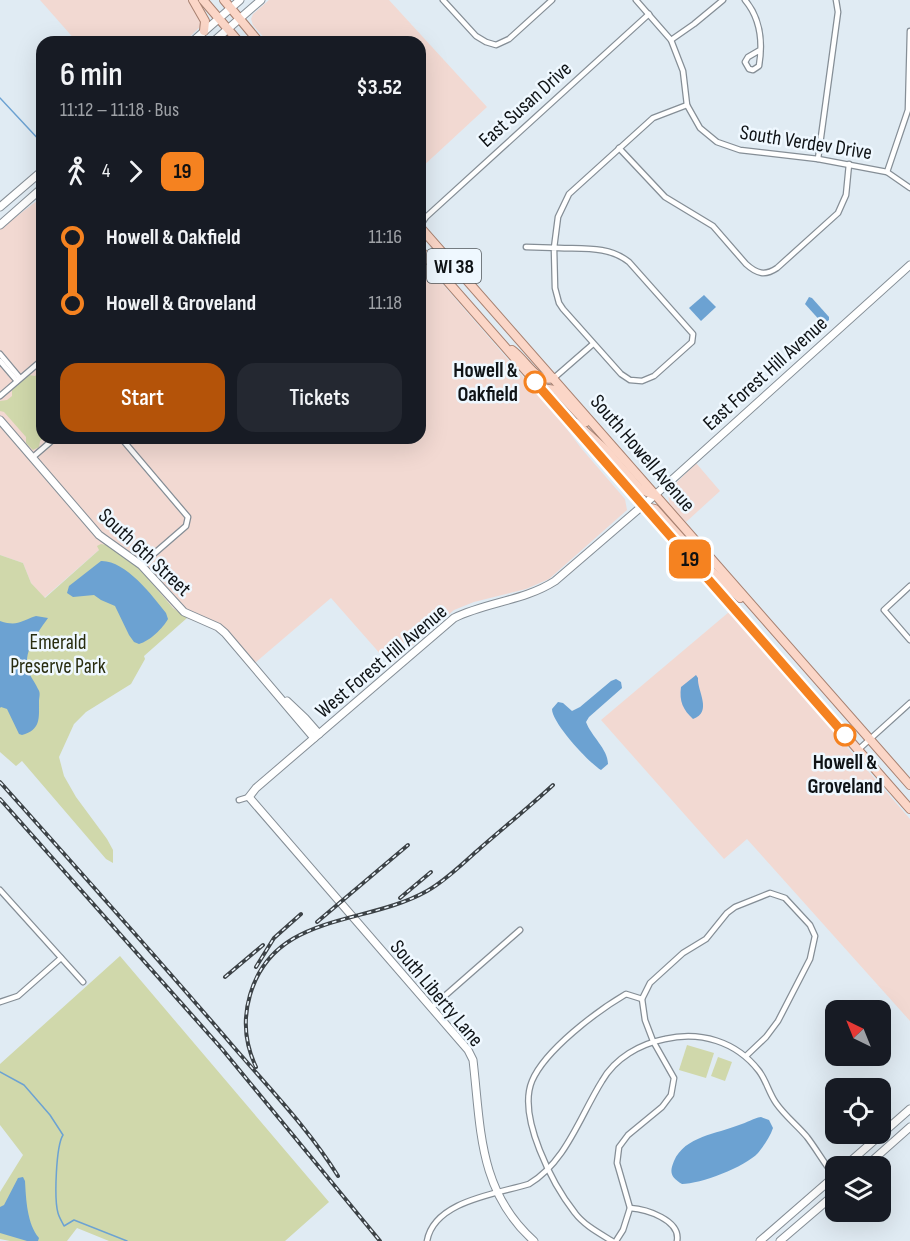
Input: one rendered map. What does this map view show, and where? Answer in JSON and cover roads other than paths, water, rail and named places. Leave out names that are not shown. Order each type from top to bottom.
[{"type":"main road","points":[[193,0],[206,21],[204,31]]},
{"type":"main road","points":[[203,0],[234,36]]},
{"type":"main road","points":[[224,0],[255,36]]},
{"type":"main road","name":"South Howell Avenue","points":[[426,234],[910,785]]},
{"type":"main road","name":"South Howell Avenue","points":[[426,257],[642,506],[910,809]]},
{"type":"main road","points":[[499,340],[520,356],[541,380],[554,378]]},
{"type":"main road","points":[[541,388],[556,390],[578,415],[605,439]]},
{"type":"main road","points":[[556,406],[607,452],[640,489],[655,495]]},
{"type":"main road","points":[[642,506],[649,506],[659,513],[706,567],[762,617]]},
{"type":"street","points":[[199,36],[240,0]]},
{"type":"street","points":[[220,36],[261,0]]},
{"type":"street","points":[[443,0],[476,36],[496,45],[509,39],[552,0]]},
{"type":"street","name":"South Verdev Drive","points":[[636,0],[671,40],[683,71],[687,105],[700,128],[717,142],[740,150],[818,159],[888,172],[910,188]]},
{"type":"street","points":[[671,40],[723,0]]},
{"type":"street","points":[[745,0],[756,16],[760,29],[762,42],[760,50]]},
{"type":"street","points":[[818,159],[837,12],[836,0]]},
{"type":"street","name":"East Susan Drive","points":[[426,215],[649,14]]},
{"type":"street","points":[[888,172],[909,110],[910,31]]},
{"type":"street","points":[[526,247],[554,248],[607,250],[622,256],[693,334],[692,342],[663,369],[642,381],[626,378],[593,344],[559,303],[555,288],[554,248],[558,217],[569,194],[653,117],[687,105]]},
{"type":"street","points":[[619,148],[659,191],[708,222],[753,271],[761,273],[770,273],[777,268],[838,213],[846,195],[849,164]]},
{"type":"street","points":[[0,207],[36,179]]},
{"type":"street","points":[[0,225],[36,194]]},
{"type":"street","name":"East Forest Hill Avenue","points":[[642,506],[910,265]]},
{"type":"street","points":[[554,378],[593,344]]},
{"type":"street","points":[[0,354],[19,380]]},
{"type":"street","points":[[0,361],[19,380]]},
{"type":"street","points":[[0,396],[36,365]]},
{"type":"street","name":"South 6th Street","points":[[0,420],[99,535],[141,565],[184,612],[218,627],[225,633],[278,694],[293,706],[316,736]]},
{"type":"street","points":[[33,457],[48,444]]},
{"type":"street","points":[[126,444],[188,517],[186,526],[141,565]]},
{"type":"street","name":"West Forest Hill Avenue","points":[[239,800],[249,797],[256,788],[454,618],[466,612],[548,586],[642,506]]},
{"type":"street","points":[[910,586],[884,610],[910,640]]},
{"type":"street","points":[[858,750],[910,703]]},
{"type":"street","name":"South Liberty Lane","points":[[249,797],[468,1050],[473,1060],[484,1155],[489,1175],[497,1194],[512,1218],[534,1241]]},
{"type":"street","points":[[0,890],[83,982]]},
{"type":"street","points":[[642,999],[626,994],[611,1002],[555,1048],[540,1066],[531,1083],[529,1105],[541,1155],[575,1214],[584,1223],[614,1241],[623,1230],[630,1208],[616,1163],[619,1147],[628,1135],[662,1107],[671,1095],[674,1078],[653,1041],[645,1020],[642,999],[650,983],[683,953],[706,939],[727,913],[735,907],[770,893],[785,898],[810,925],[815,936],[810,959],[778,1021],[766,1037],[746,1056]]},
{"type":"street","points":[[430,1008],[520,930]]},
{"type":"street","points":[[0,1002],[18,996],[61,958]]},
{"type":"street","points":[[427,1241],[433,1224],[451,1208],[529,1184],[549,1169],[556,1161],[603,1078],[614,1066],[634,1049],[653,1041],[675,1036],[699,1035],[719,1041],[746,1056],[760,1072],[776,1102],[825,1163]]},
{"type":"street","points":[[857,1156],[910,1109]]},
{"type":"street","points":[[877,1156],[910,1127]]},
{"type":"street","points":[[760,1241],[825,1185]]},
{"type":"street","points":[[780,1241],[825,1202]]},
{"type":"street","points":[[630,1208],[653,1214],[673,1224],[678,1235],[677,1241]]},
{"type":"water","points":[[704,295],[716,307],[701,321],[689,308]]},
{"type":"water","points":[[809,297],[829,317],[829,320],[823,324],[805,304]]},
{"type":"water","points":[[101,561],[110,562],[128,572],[146,588],[166,613],[168,619],[166,623],[147,640],[139,644],[134,642],[115,606],[94,595],[73,597],[67,593],[69,586]]},
{"type":"water","points":[[36,616],[48,618],[34,640],[27,658],[29,671],[39,692],[39,718],[33,730],[22,735],[19,734],[7,709],[0,708],[0,621],[19,623]]},
{"type":"water","points":[[696,675],[703,706],[699,716],[693,719],[682,705],[681,687]]},
{"type":"water","points":[[616,679],[621,682],[622,688],[586,722],[607,758],[608,764],[601,770],[564,733],[552,709],[558,702],[563,703],[572,711]]},
{"type":"water","points":[[761,1117],[769,1120],[773,1128],[764,1145],[752,1158],[722,1174],[700,1181],[682,1184],[673,1177],[671,1172],[674,1161],[686,1146],[702,1137]]},
{"type":"water","points":[[23,1177],[30,1219],[39,1238],[38,1241],[27,1241],[0,1233],[0,1207],[4,1205],[18,1178]]},
{"type":"waterway","points":[[0,98],[36,137]]},
{"type":"waterway","points":[[0,1072],[24,1085],[50,1115],[63,1135],[57,1161],[56,1185],[58,1213],[64,1226],[74,1220],[127,1241]]},
{"type":"railway","points":[[0,782],[285,1105],[338,1176]]},
{"type":"railway","points":[[256,1067],[247,1040],[248,1004],[262,968],[279,949],[300,935],[324,925],[403,902],[427,891],[453,872],[553,785]]},
{"type":"railway","points":[[0,799],[222,1049],[380,1241]]},
{"type":"railway","points":[[317,922],[408,845]]},
{"type":"railway","points":[[400,898],[431,872]]},
{"type":"railway","points":[[256,967],[274,938],[301,914]]},
{"type":"railway","points":[[225,977],[263,945]]},
{"type":"place","name":"Howell & Oakfield","points":[[535,382]]},
{"type":"place","name":"Howell & Groveland","points":[[845,735]]},
{"type":"park label","name":"Emerald Preserve Park","points":[[58,654]]}]
